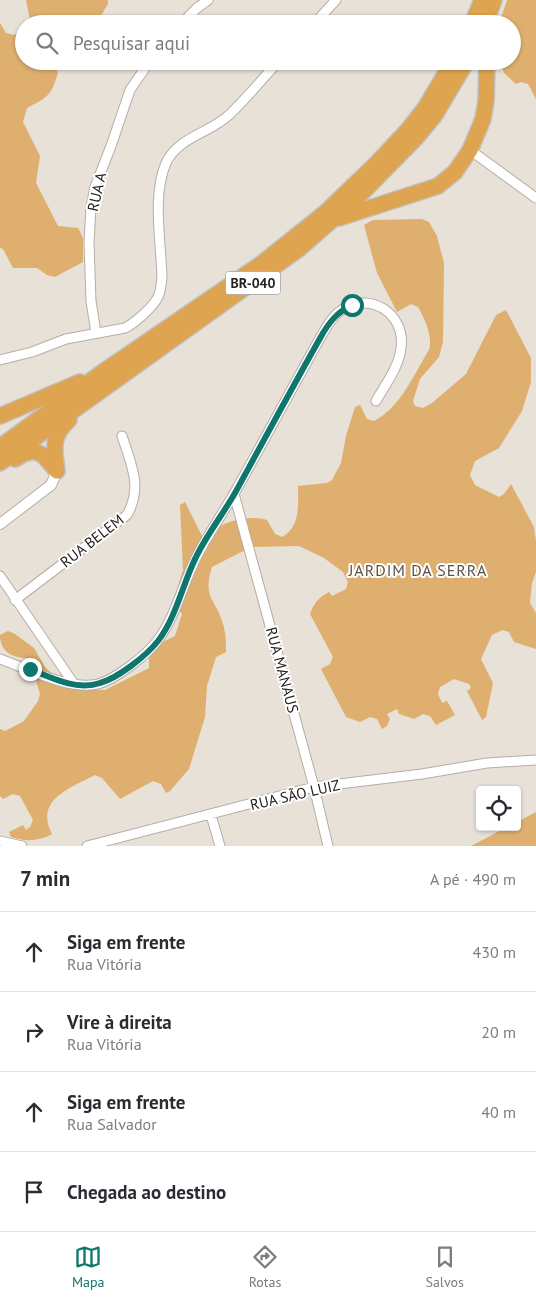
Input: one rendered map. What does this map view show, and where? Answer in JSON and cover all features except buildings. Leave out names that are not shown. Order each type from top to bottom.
[{"type":"highway","points":[[476,15],[482,0]]},
{"type":"highway","name":"BR-040","points":[[0,463],[105,379],[261,264],[326,212],[407,131],[425,108],[448,70]]},
{"type":"highway","name":"BR-040","points":[[0,447],[266,274],[299,250],[333,220],[416,138],[434,114],[461,70]]},
{"type":"highway","points":[[333,220],[438,186],[455,172],[470,150],[483,119],[486,101],[487,70]]},
{"type":"highway","points":[[0,416],[105,379]]},
{"type":"highway","points":[[56,471],[54,448],[59,430],[105,379]]},
{"type":"highway","points":[[0,468],[23,454],[34,451],[43,455],[56,471]]},
{"type":"street","points":[[190,15],[208,0]]},
{"type":"street","points":[[322,15],[336,0]]},
{"type":"street","name":"RUA A","points":[[96,333],[91,301],[89,250],[91,207],[94,193],[130,90],[144,70]]},
{"type":"street","points":[[0,360],[32,352],[66,339],[125,328],[133,324],[158,298],[162,277],[159,204],[161,183],[169,157],[193,136],[229,115],[270,70]]},
{"type":"street","points":[[470,150],[536,198]]},
{"type":"street","points":[[0,659],[53,679],[88,686],[100,684],[111,678],[147,652],[158,641],[176,608],[187,575],[198,553],[234,494],[323,333],[340,311],[352,305],[372,304],[384,308],[390,312],[399,326],[402,336],[398,359],[376,401]]},
{"type":"street","name":"RUA BELEM","points":[[15,600],[127,514],[136,494],[134,474],[122,436]]},
{"type":"street","points":[[0,524],[51,485],[56,471]]},
{"type":"street","name":"RUA MANAUS","points":[[234,494],[314,787],[328,846]]},
{"type":"street","points":[[0,576],[74,684]]},
{"type":"street","name":"RUA SÃO LUIZ","points":[[87,846],[314,787],[487,764],[536,760]]},
{"type":"street","points":[[211,815],[220,846]]},
{"type":"street","points":[[0,840],[22,846]]},
{"type":"shaded area","points":[[26,0],[108,0],[108,4],[101,15],[29,15]]},
{"type":"shaded area","points":[[507,0],[536,0],[536,99],[528,84],[521,82],[516,84],[504,73],[503,70],[521,70],[521,15],[502,15]]},
{"type":"shaded area","points":[[0,23],[6,33],[15,34],[15,70],[57,70],[58,73],[48,95],[27,108],[23,122],[40,156],[36,183],[58,226],[78,228],[83,238],[83,262],[55,277],[47,275],[37,268],[13,268],[3,249],[0,248]]},
{"type":"shaded area","points":[[422,219],[429,222],[437,236],[444,263],[443,342],[439,357],[420,379],[413,401],[415,406],[423,408],[432,403],[466,374],[496,315],[506,310],[531,358],[531,382],[522,411],[499,448],[475,461],[470,475],[475,485],[499,497],[504,494],[511,484],[534,527],[536,572],[532,583],[530,603],[536,613],[536,649],[514,642],[509,632],[502,630],[492,635],[481,659],[493,683],[486,717],[482,720],[467,691],[471,688],[469,684],[454,679],[440,687],[438,694],[442,703],[447,701],[455,715],[436,725],[430,716],[423,714],[414,719],[399,714],[397,709],[387,714],[390,719],[387,726],[382,729],[377,719],[370,717],[360,722],[346,717],[321,669],[330,664],[333,657],[310,614],[322,596],[329,592],[332,596],[346,589],[348,582],[343,572],[324,558],[299,546],[251,547],[212,567],[209,578],[209,592],[224,627],[226,652],[216,657],[207,686],[205,717],[189,769],[170,791],[166,793],[161,784],[153,781],[120,799],[102,778],[95,775],[66,790],[51,804],[48,812],[48,822],[52,834],[32,840],[11,837],[9,832],[23,825],[26,830],[30,827],[33,820],[20,796],[13,794],[3,799],[0,796],[0,729],[5,731],[24,721],[38,701],[40,694],[32,667],[27,658],[17,657],[8,653],[2,646],[0,635],[8,631],[34,648],[45,667],[68,688],[105,690],[149,668],[150,655],[155,647],[175,636],[182,614],[173,602],[183,570],[180,505],[185,502],[202,536],[210,538],[214,536],[216,528],[247,518],[267,520],[275,534],[282,537],[288,533],[293,527],[297,514],[298,486],[327,483],[332,480],[341,463],[346,436],[355,407],[360,405],[367,419],[374,421],[384,415],[406,389],[429,350],[430,339],[426,322],[418,307],[411,304],[397,312],[377,273],[364,225],[373,220]]},
{"type":"shaded area","points":[[536,812],[536,846],[471,846],[499,831],[521,831],[521,820]]},
{"type":"district","name":"JARDIM DA SERRA","points":[[418,570]]},
{"type":"route","points":[[30,669],[53,679],[74,684],[88,686],[100,684],[132,664],[158,641],[176,608],[187,575],[198,553],[234,494],[323,333],[340,311],[352,305]]}]
